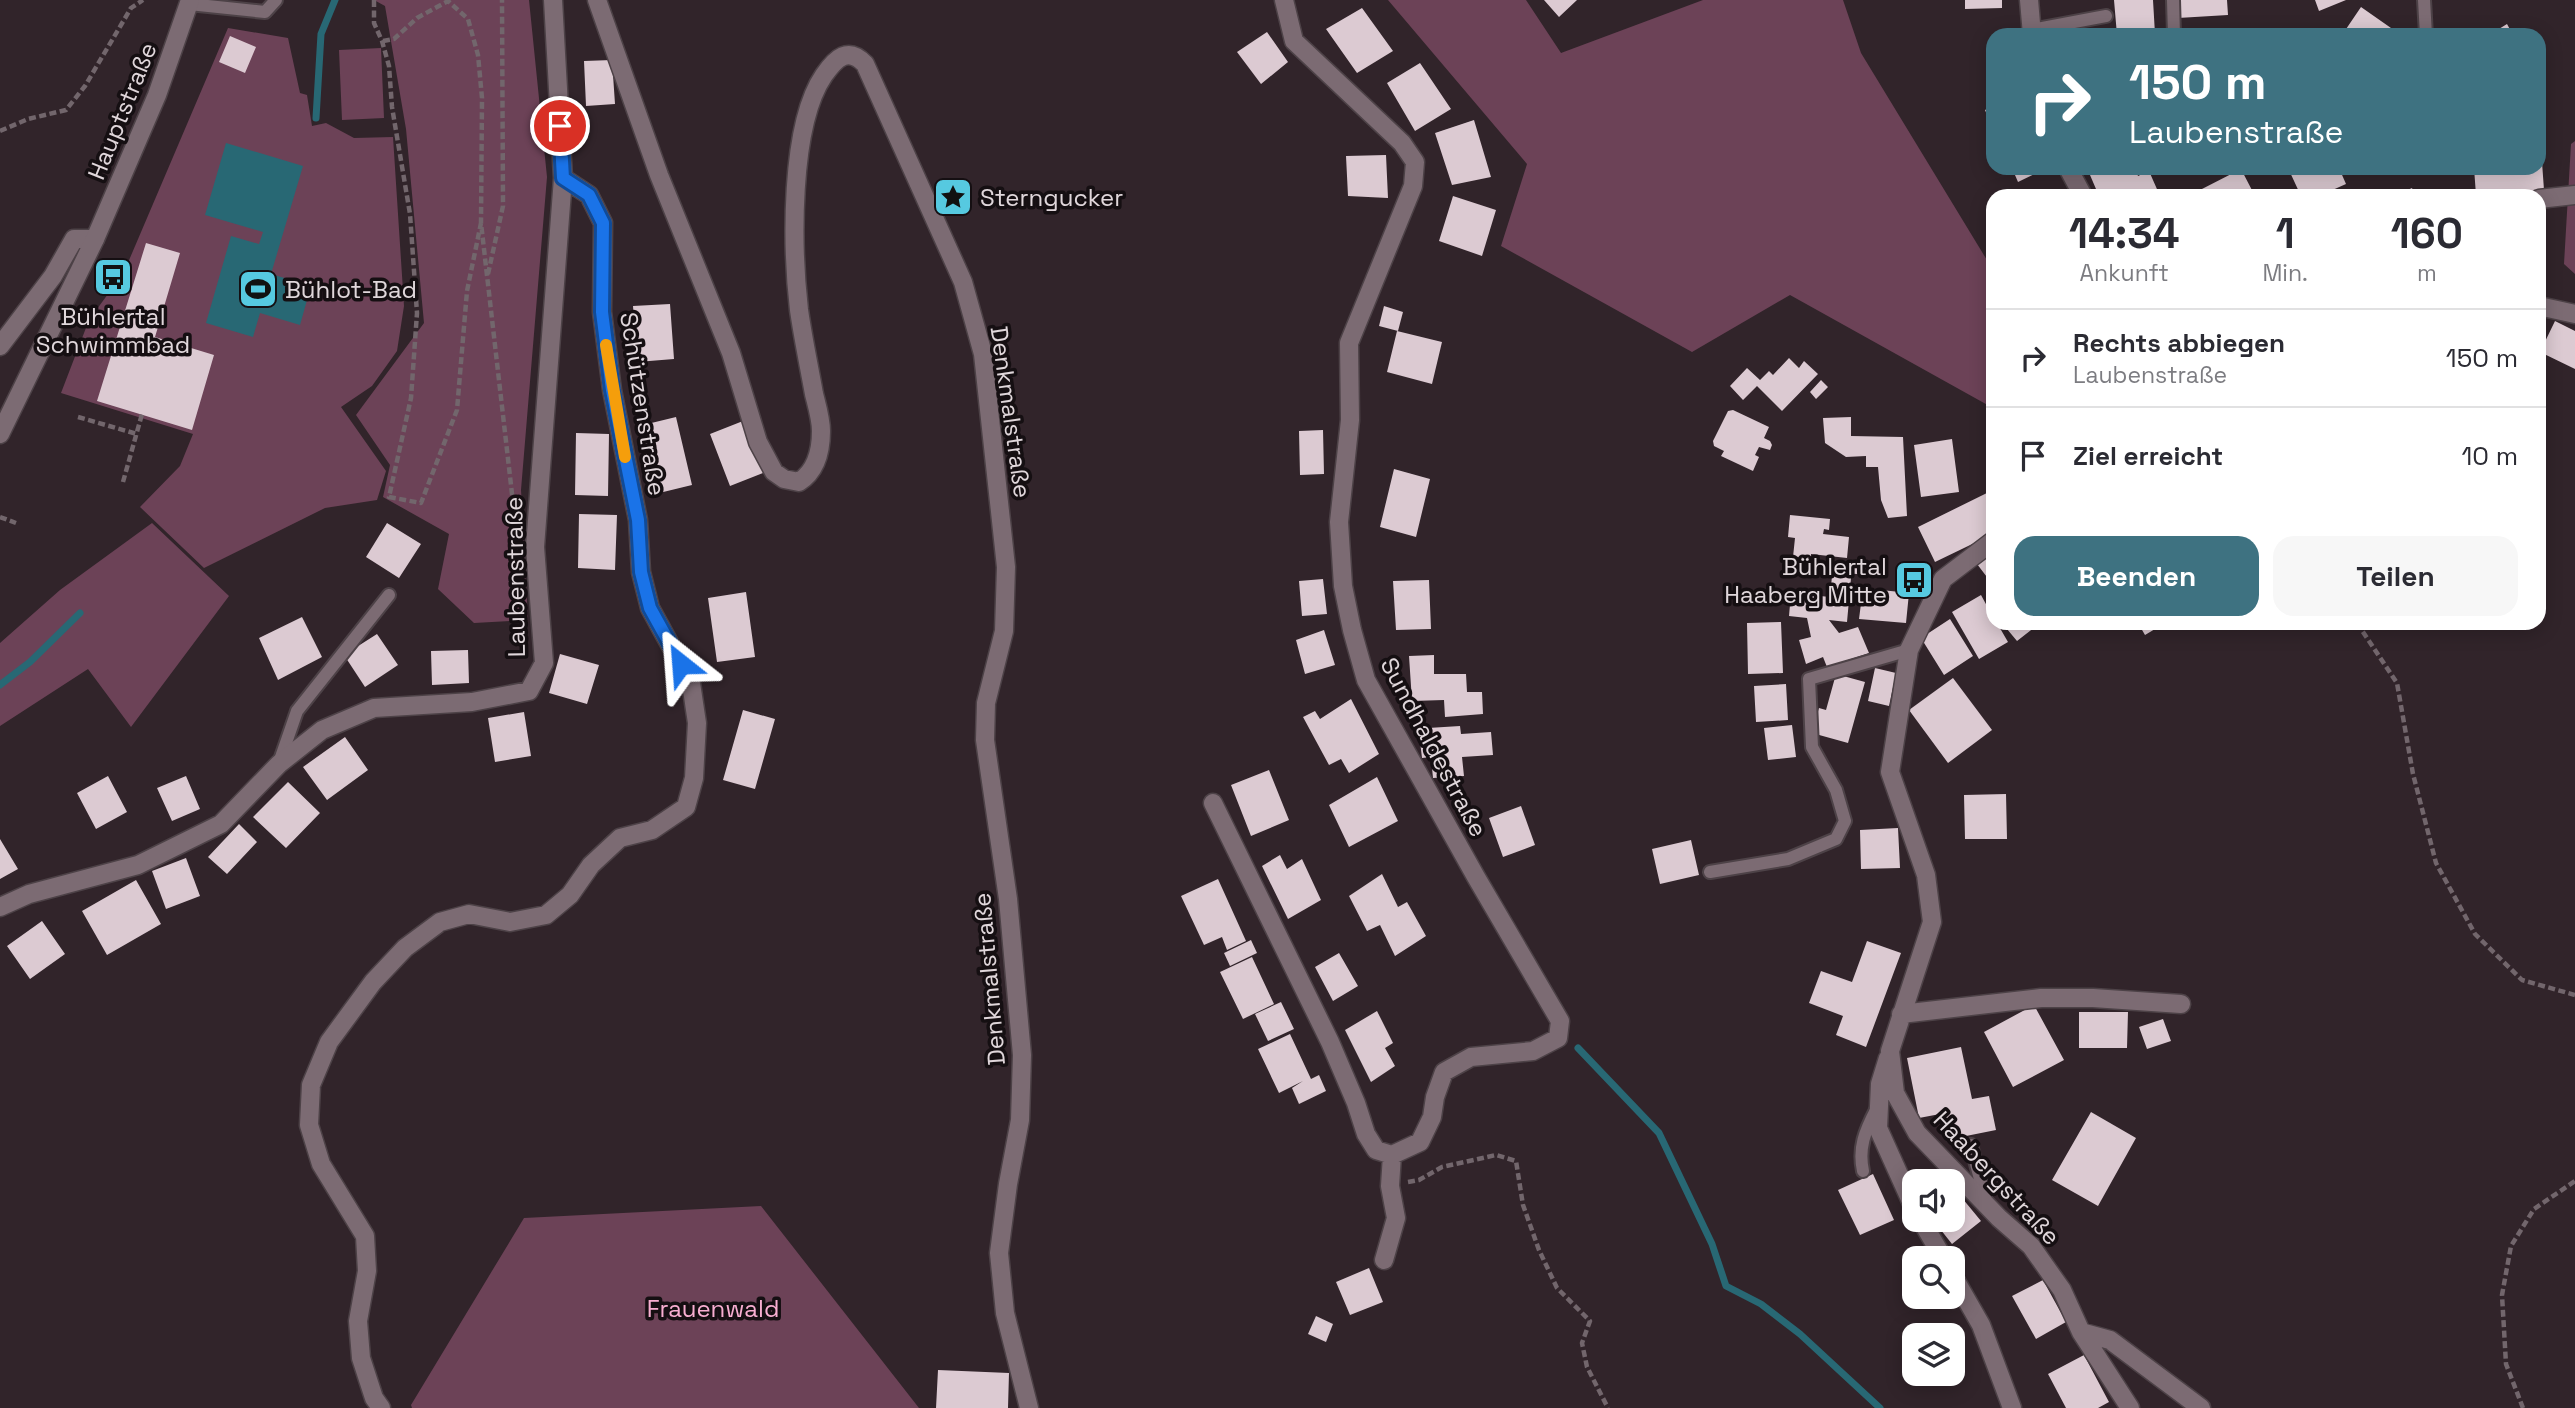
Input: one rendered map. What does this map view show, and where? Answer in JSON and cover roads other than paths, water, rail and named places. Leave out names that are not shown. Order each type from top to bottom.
[{"type":"street","name":"Laubenstraße","points":[[0,907],[29,894],[138,865],[221,824],[279,764],[322,730],[374,708],[472,702],[528,691],[544,663],[534,547],[563,178],[553,0]]},
{"type":"street","name":"Denkmalstraße","points":[[597,0],[659,175],[731,353],[758,442],[774,472],[784,479],[799,482],[810,474],[819,454],[821,429],[798,298],[795,189],[802,135],[818,84],[835,60],[850,54],[858,56],[865,64],[963,282],[983,354],[1006,568],[1004,631],[986,703],[985,740],[1008,900],[1021,1055],[1020,1120],[999,1252],[1005,1313],[1029,1408]]},
{"type":"street","name":"Sundhaldestraße","points":[[1284,0],[1294,41],[1402,143],[1415,162],[1413,186],[1349,343],[1350,420],[1339,522],[1343,586],[1352,630],[1366,680],[1560,1021],[1558,1038],[1534,1051],[1471,1057],[1444,1072],[1435,1097],[1432,1117],[1420,1142],[1392,1155]]},
{"type":"street","points":[[2029,0],[2031,28]]},
{"type":"street","name":"Hauptstraße","points":[[1,431],[95,239],[157,95],[190,1]]},
{"type":"street","name":"Schützenstraße","points":[[381,1408],[374,1398],[360,1358],[358,1321],[367,1271],[365,1236],[321,1164],[309,1125],[311,1085],[329,1042],[373,982],[405,948],[440,922],[469,914],[510,922],[546,915],[570,894],[591,865],[620,838],[652,830],[686,807],[694,778],[697,723],[691,683],[650,608],[641,572],[638,520],[612,390],[602,312],[603,223],[589,195],[563,178]]},
{"type":"street","points":[[2546,199],[2575,195]]},
{"type":"street","points":[[0,346],[53,276],[74,239],[95,239]]},
{"type":"street","points":[[2546,308],[2575,314]]},
{"type":"street","name":"Haabergstraße","points":[[1986,546],[1943,579],[1909,650],[1890,772],[1926,875],[1932,922],[1890,1051],[1895,1093],[1917,1133],[1987,1206],[2031,1246],[2062,1290],[2081,1332],[2130,1408]]},
{"type":"street","points":[[1213,803],[1330,1042],[1366,1134],[1376,1150],[1392,1155],[1390,1186],[1396,1217],[1384,1260]]},
{"type":"street","points":[[1901,1014],[2041,998],[2093,998],[2181,1004]]},
{"type":"street","points":[[1890,1051],[1880,1084],[1878,1128],[1902,1185]]},
{"type":"street","points":[[1965,1297],[1981,1325],[2012,1408]]},
{"type":"street","points":[[2081,1332],[2110,1340],[2201,1408]]},
{"type":"lane","points":[[190,1],[265,12],[276,0]]},
{"type":"lane","points":[[2173,0],[2174,28]]},
{"type":"lane","points":[[2424,0],[2426,28]]},
{"type":"lane","points":[[2053,28],[2106,16]]},
{"type":"lane","points":[[279,764],[297,711],[389,595]]},
{"type":"lane","points":[[1710,872],[1788,859],[1836,839],[1846,821],[1836,790],[1812,747],[1809,679],[1909,650]]},
{"type":"lane","points":[[1863,1171],[1860,1156],[1864,1132],[1879,1103]]},
{"type":"lane","points":[[1971,1145],[1987,1206]]},
{"type":"water","points":[[226,143],[303,166],[271,274],[311,286],[300,325],[260,313],[253,337],[206,323],[231,236],[259,244],[263,232],[205,215]]},
{"type":"waterway","points":[[316,118],[321,34],[335,0]]},
{"type":"waterway","points":[[0,685],[30,662],[80,613]]},
{"type":"waterway","points":[[1578,1048],[1659,1133],[1712,1244],[1726,1286],[1761,1304],[1800,1334],[1880,1408]]},
{"type":"place","name":"Sterngucker","points":[[953,197]]},
{"type":"place","name":"Bühlertal Schwimmbad","points":[[113,277]]},
{"type":"place","name":"Bühlot-Bad","points":[[258,289]]},
{"type":"place","name":"Bühlertal Haaberg Mitte","points":[[1914,580]]},
{"type":"park label","name":"Frauenwald","points":[[713,1308]]}]
